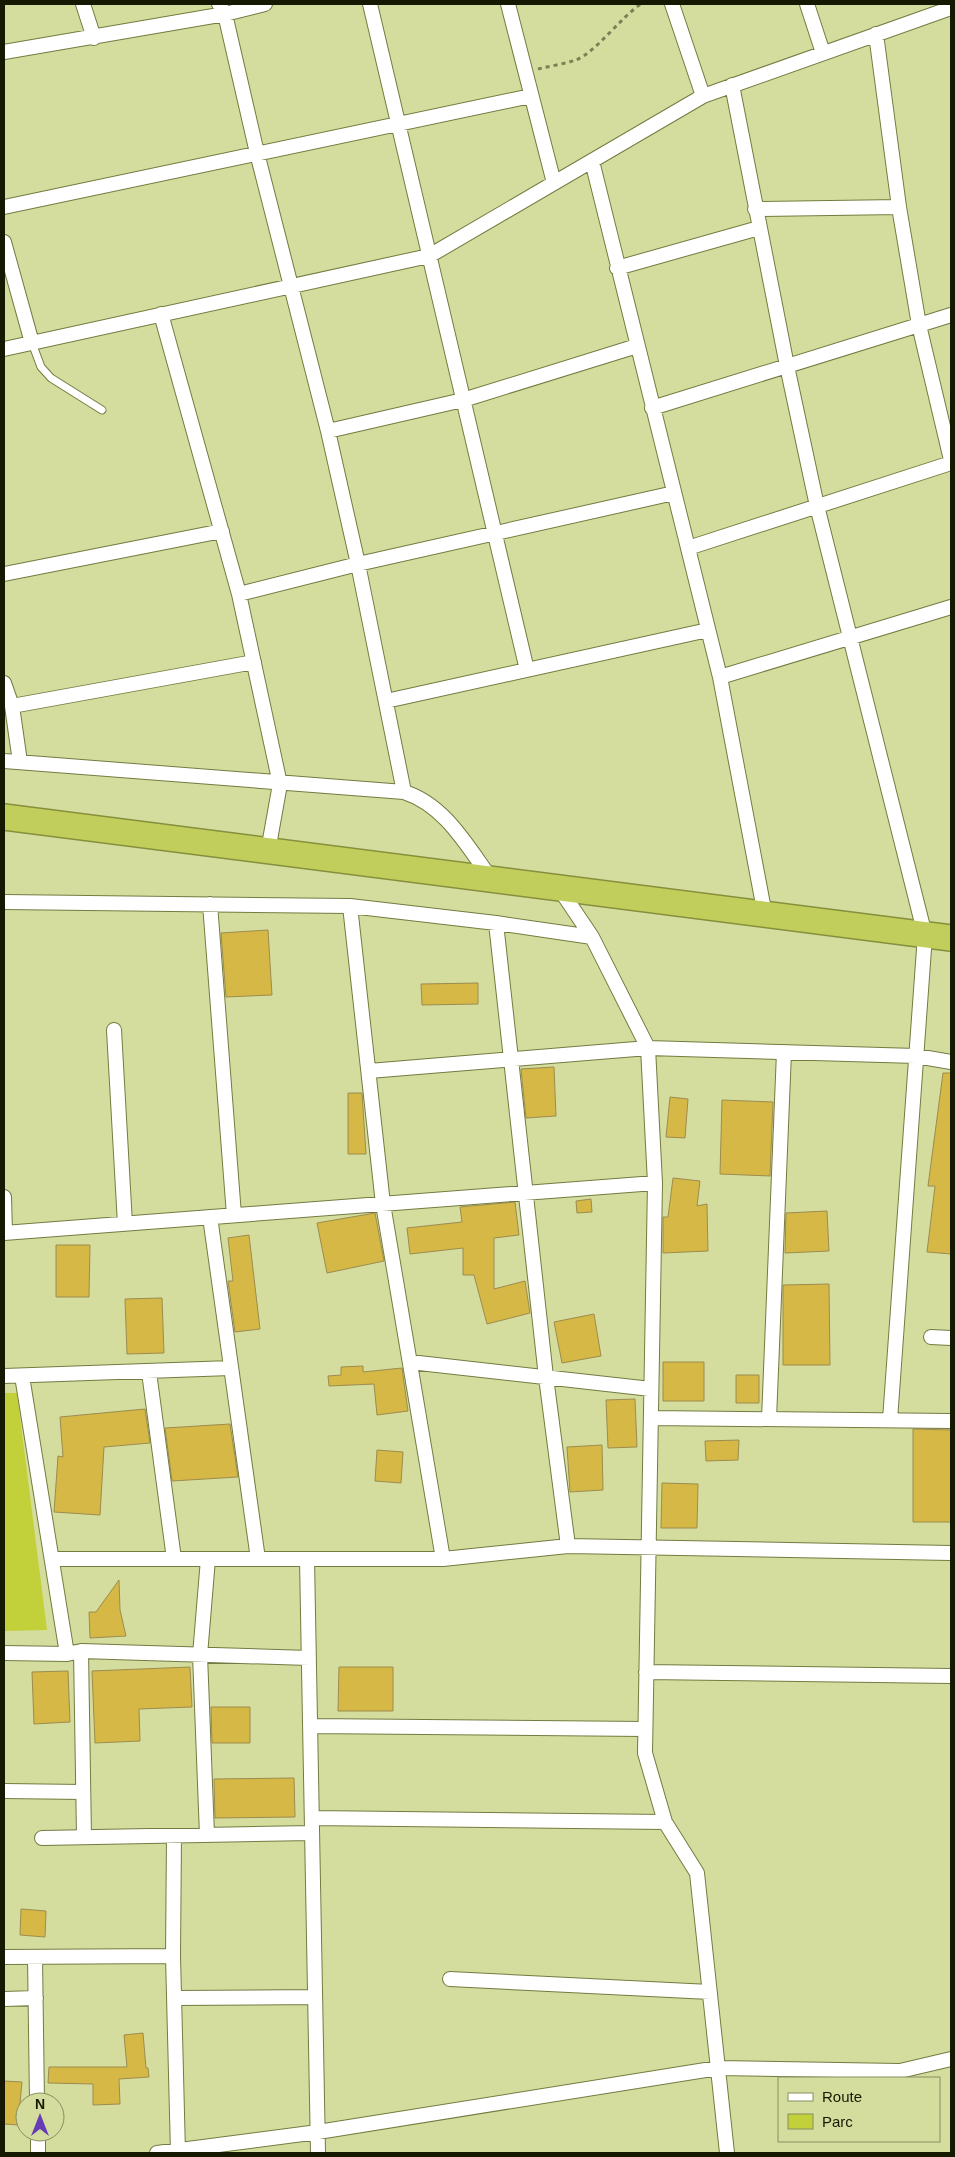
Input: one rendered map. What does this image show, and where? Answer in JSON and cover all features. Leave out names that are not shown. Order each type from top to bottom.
[{"type":"highway","points":[[4,816],[951,938]]},
{"type":"street","points":[[83,4],[94,38]]},
{"type":"street","points":[[4,52],[94,38],[222,9],[265,4]]},
{"type":"street","points":[[370,4],[526,670]]},
{"type":"street","points":[[508,4],[554,183]]},
{"type":"street","points":[[672,4],[703,96]]},
{"type":"street","points":[[807,4],[823,53]]},
{"type":"street","points":[[4,349],[429,256],[703,96],[951,8]]},
{"type":"street","points":[[222,9],[328,431],[358,564],[404,792]]},
{"type":"street","points":[[688,548],[951,461],[919,325],[899,207],[876,34]]},
{"type":"street","points":[[732,85],[755,209],[817,506],[924,935],[890,1420]]},
{"type":"street","points":[[4,207],[531,96]]},
{"type":"street","points":[[592,161],[720,677],[765,915]]},
{"type":"street","points":[[755,209],[899,207]]},
{"type":"street","points":[[618,268],[759,228]]},
{"type":"street","points":[[4,242],[32,342]]},
{"type":"street","points":[[161,314],[239,594],[280,784],[268,851]]},
{"type":"street","points":[[652,408],[951,315]]},
{"type":"street","points":[[328,431],[463,400],[637,346]]},
{"type":"street","points":[[239,594],[358,564],[674,493]]},
{"type":"street","points":[[4,574],[222,531]]},
{"type":"street","points":[[720,677],[951,607]]},
{"type":"street","points":[[386,701],[708,630]]},
{"type":"street","points":[[12,706],[254,662]]},
{"type":"street","points":[[4,683],[12,706],[20,762]]},
{"type":"street","points":[[4,761],[280,784],[404,792],[420,797],[447,819],[492,880]]},
{"type":"street","points":[[559,888],[592,937],[648,1048],[655,1183],[645,1753],[665,1822],[697,1873],[727,2153]]},
{"type":"street","points":[[4,902],[350,906],[496,923],[592,937]]},
{"type":"street","points":[[210,904],[234,1215]]},
{"type":"street","points":[[350,906],[383,1204],[443,1558]]},
{"type":"street","points":[[496,923],[546,1377],[568,1546]]},
{"type":"street","points":[[114,1030],[125,1224]]},
{"type":"street","points":[[369,1072],[648,1048],[916,1056],[951,1062]]},
{"type":"street","points":[[769,1419],[784,1052]]},
{"type":"street","points":[[4,1197],[5,1233],[655,1183]]},
{"type":"street","points":[[210,1217],[258,1559]]},
{"type":"street","points":[[931,1338],[951,1338]]},
{"type":"street","points":[[410,1362],[651,1389]]},
{"type":"street","points":[[4,1376],[232,1368]]},
{"type":"street","points":[[149,1372],[174,1559]]},
{"type":"street","points":[[22,1376],[52,1559],[74,1653],[84,1837]]},
{"type":"street","points":[[651,1418],[951,1421]]},
{"type":"street","points":[[52,1559],[443,1558],[568,1546],[951,1553]]},
{"type":"street","points":[[207,1835],[200,1656],[208,1559]]},
{"type":"street","points":[[307,1559],[318,2153]]},
{"type":"street","points":[[4,1653],[309,1658]]},
{"type":"street","points":[[646,1672],[951,1676]]},
{"type":"street","points":[[310,1726],[645,1729]]},
{"type":"street","points":[[4,1791],[83,1792]]},
{"type":"street","points":[[42,1838],[207,1835],[312,1825],[665,1822]]},
{"type":"street","points":[[174,1836],[173,1956],[178,2152]]},
{"type":"street","points":[[4,1957],[173,1956]]},
{"type":"street","points":[[35,1957],[37,2092]]},
{"type":"street","points":[[450,1978],[710,1992]]},
{"type":"street","points":[[174,1998],[315,1997]]},
{"type":"street","points":[[4,1998],[36,1998]]},
{"type":"street","points":[[156,2153],[178,2152],[318,2132],[718,2068],[900,2071],[951,2059]]},
{"type":"lane","points":[[32,342],[41,367],[51,378],[102,410]]},
{"type":"path","points":[[525,72],[577,60],[596,46],[631,11],[641,4]]},
{"type":"green space","points":[[4,1393],[17,1393],[47,1630],[4,1631]]},
{"type":"building","points":[[268,930],[272,995],[226,997],[221,933]]},
{"type":"building","points":[[478,983],[478,1004],[422,1005],[421,984]]},
{"type":"building","points":[[554,1067],[556,1116],[526,1118],[521,1069]]},
{"type":"building","points":[[943,1073],[951,1073],[951,1254],[927,1252],[935,1186],[928,1186]]},
{"type":"building","points":[[348,1093],[362,1093],[366,1154],[348,1154]]},
{"type":"building","points":[[670,1097],[688,1099],[685,1138],[666,1137]]},
{"type":"building","points":[[722,1100],[773,1102],[770,1176],[720,1174]]},
{"type":"building","points":[[673,1178],[700,1181],[697,1206],[707,1204],[708,1251],[663,1253],[663,1217],[668,1217]]},
{"type":"building","points":[[591,1199],[592,1212],[577,1213],[576,1201]]},
{"type":"building","points":[[515,1202],[519,1235],[494,1238],[494,1289],[525,1281],[530,1313],[487,1324],[474,1275],[463,1275],[463,1248],[410,1254],[407,1228],[462,1222],[460,1207]]},
{"type":"building","points":[[827,1211],[829,1251],[785,1253],[786,1213]]},
{"type":"building","points":[[375,1213],[384,1261],[327,1273],[317,1223]]},
{"type":"building","points":[[249,1235],[260,1329],[235,1332],[228,1281],[233,1281],[228,1238]]},
{"type":"building","points":[[56,1245],[90,1245],[89,1297],[56,1297]]},
{"type":"building","points":[[829,1284],[830,1365],[783,1365],[783,1285]]},
{"type":"building","points":[[162,1298],[164,1353],[127,1354],[125,1299]]},
{"type":"building","points":[[594,1314],[601,1356],[562,1363],[554,1322]]},
{"type":"building","points":[[663,1362],[704,1362],[704,1401],[663,1401]]},
{"type":"building","points":[[363,1366],[363,1372],[402,1368],[408,1411],[377,1415],[374,1384],[329,1386],[328,1376],[341,1375],[341,1367]]},
{"type":"building","points":[[736,1375],[759,1375],[759,1403],[736,1403]]},
{"type":"building","points":[[635,1399],[637,1447],[608,1448],[606,1400]]},
{"type":"building","points":[[145,1409],[150,1443],[104,1447],[100,1515],[54,1512],[58,1456],[63,1457],[60,1417]]},
{"type":"building","points":[[230,1424],[238,1477],[172,1481],[165,1428]]},
{"type":"building","points":[[913,1429],[951,1430],[951,1522],[913,1522]]},
{"type":"building","points":[[739,1440],[738,1460],[706,1461],[705,1441]]},
{"type":"building","points":[[602,1445],[603,1490],[570,1492],[567,1447]]},
{"type":"building","points":[[377,1450],[403,1452],[401,1483],[375,1481]]},
{"type":"building","points":[[662,1483],[698,1484],[697,1528],[661,1528]]},
{"type":"building","points":[[119,1580],[120,1610],[126,1636],[90,1638],[89,1612],[96,1612]]},
{"type":"building","points":[[190,1667],[192,1707],[139,1709],[140,1741],[95,1743],[92,1671]]},
{"type":"building","points":[[339,1667],[393,1667],[393,1711],[338,1711]]},
{"type":"building","points":[[68,1671],[70,1722],[34,1724],[32,1672]]},
{"type":"building","points":[[211,1707],[250,1707],[250,1743],[212,1743]]},
{"type":"building","points":[[294,1778],[295,1817],[215,1818],[214,1779]]},
{"type":"building","points":[[21,1909],[46,1911],[45,1937],[20,1935]]},
{"type":"building","points":[[143,2033],[146,2068],[148,2068],[149,2077],[119,2079],[120,2104],[93,2105],[93,2084],[48,2083],[49,2067],[127,2067],[124,2035]]},
{"type":"building","points":[[4,2081],[22,2082],[21,2092],[15,2092],[15,2125],[4,2124]]}]
